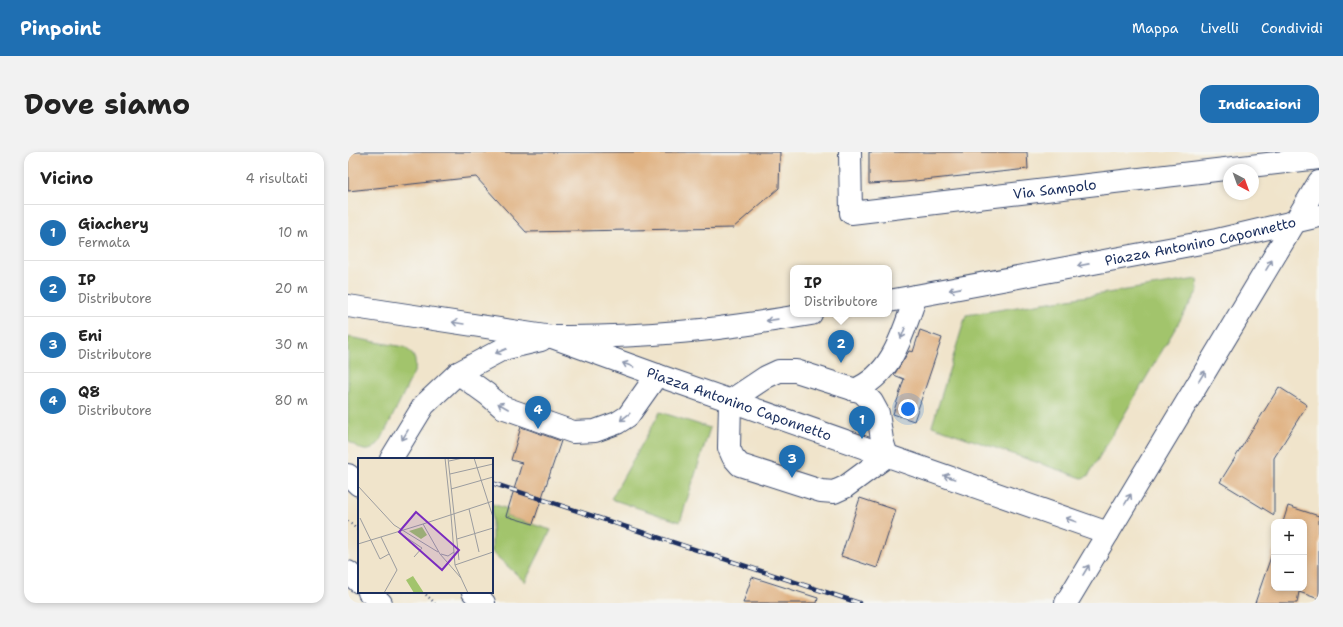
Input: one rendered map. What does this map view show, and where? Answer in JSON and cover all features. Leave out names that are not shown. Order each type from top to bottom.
[{"type":"street","name":"Via Sampolo","points":[[850,152],[851,213],[1319,158]]},
{"type":"street","points":[[1295,221],[1319,182]]},
{"type":"street","points":[[1295,221],[1319,216]]},
{"type":"street","name":"Piazza Antonino Caponnetto","points":[[892,300],[1217,240],[1295,221]]},
{"type":"street","name":"Piazza Antonino Caponnetto","points":[[1066,603],[1295,221]]},
{"type":"street","points":[[854,390],[868,383],[886,366],[895,352],[916,296]]},
{"type":"street","name":"Piazza Antonino Caponnetto","points":[[348,306],[552,337],[667,333],[724,327],[791,317]]},
{"type":"street","name":"Piazza Antonino Caponnetto","points":[[393,458],[424,405],[458,373],[503,349],[552,337],[1108,533]]},
{"type":"street","points":[[779,371],[796,371],[854,390],[862,392],[872,402],[878,413],[882,440],[887,456],[845,487],[834,492],[821,491],[750,468],[740,464],[733,457],[729,448],[730,401],[766,377],[779,371]]},
{"type":"street","points":[[458,373],[502,407],[573,432],[595,431],[617,423],[628,416],[657,375]]},
{"type":"street","points":[[348,475],[358,484]]},
{"type":"street","points":[[348,572],[358,581]]},
{"type":"street","points":[[370,593],[381,603]]},
{"type":"street","points":[[473,593],[484,603]]},
{"type":"path","points":[[348,521],[358,530]]},
{"type":"path","points":[[424,593],[435,603]]},
{"type":"green space","points":[[1197,279],[1198,290],[1088,476],[1082,478],[932,426],[966,315]]},
{"type":"green space","points":[[348,337],[404,347],[415,359],[415,370],[382,438],[374,448],[370,450],[362,449],[348,440]]},
{"type":"green space","points":[[660,412],[710,428],[680,522],[611,499]]},
{"type":"green space","points":[[493,504],[508,509],[506,516],[551,530],[525,582],[493,553]]},
{"type":"building","points":[[348,152],[780,152],[779,188],[733,228],[526,232],[476,177],[348,191]]},
{"type":"building","points":[[869,152],[1027,152],[1028,169],[905,182],[869,184]]},
{"type":"building","points":[[920,330],[942,338],[914,421],[893,414],[904,379],[894,375],[909,351],[913,352]]},
{"type":"building","points":[[1279,387],[1307,405],[1274,458],[1274,515],[1220,482]]},
{"type":"building","points":[[521,427],[561,441],[533,524],[506,516],[522,463],[511,460]]},
{"type":"building","points":[[860,498],[896,510],[877,568],[841,556]]},
{"type":"building","points":[[1288,506],[1319,516],[1319,599],[1299,592],[1297,603],[1255,603],[1271,557],[1271,591],[1307,591],[1307,519],[1284,519]]},
{"type":"building","points":[[752,577],[818,598],[817,603],[743,603]]},
{"type":"railway","points":[[493,483],[859,603]]},
{"type":"place","name":"IP","points":[[841,363]]},
{"type":"place","name":"Q8","points":[[538,429]]},
{"type":"place","name":"Giachery","points":[[862,439]]},
{"type":"place","name":"Eni","points":[[792,478]]}]
